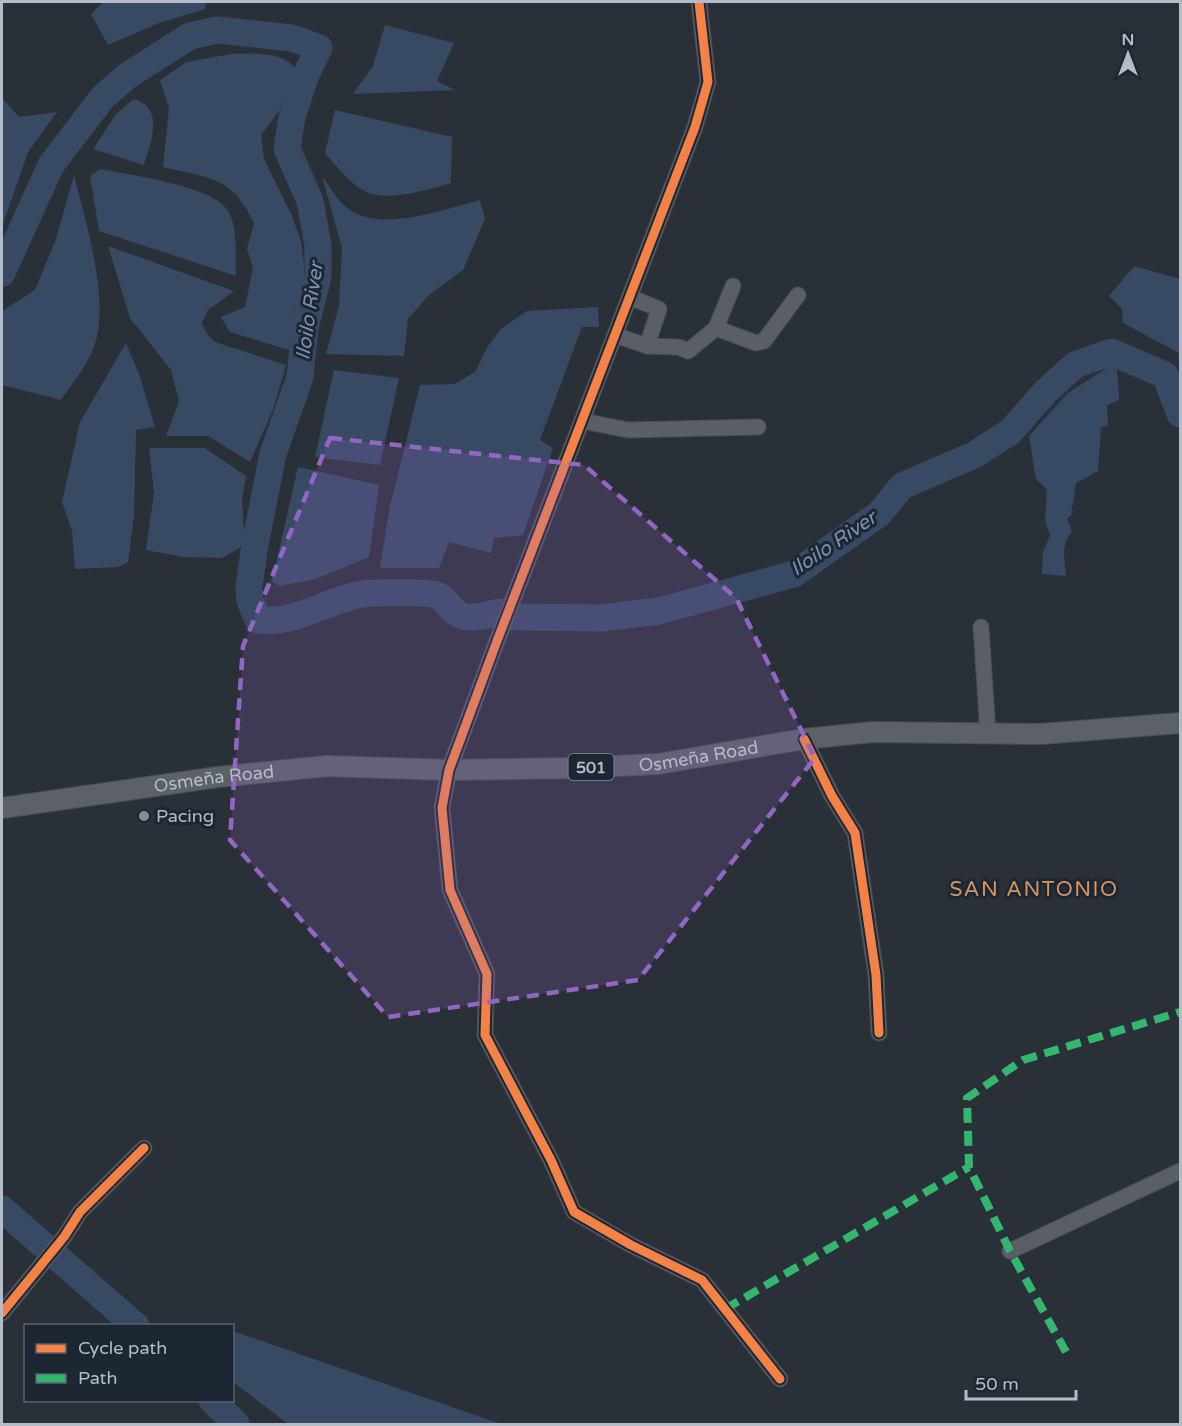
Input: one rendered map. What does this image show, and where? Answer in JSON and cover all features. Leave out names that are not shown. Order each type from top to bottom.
[{"type":"main road","name":"Osmeña Road","points":[[2,808],[218,777],[327,766],[449,770],[658,764],[804,740],[873,732],[1040,734],[1180,723]]},
{"type":"street","points":[[699,2],[708,82],[694,127],[449,770],[442,808],[450,890],[487,974],[486,1035],[551,1160],[574,1212],[631,1245],[702,1280],[780,1379]]},
{"type":"street","points":[[615,335],[647,346],[678,347],[688,351],[716,328],[733,286]]},
{"type":"street","points":[[716,328],[756,343],[764,341],[798,295]]},
{"type":"street","points":[[630,297],[659,309],[647,346]]},
{"type":"street","points":[[583,422],[627,430],[758,427]]},
{"type":"street","points":[[981,627],[988,734]]},
{"type":"street","points":[[804,740],[831,796],[855,833],[873,953],[879,1033]]},
{"type":"street","points":[[2,1313],[35,1269],[64,1237],[80,1212],[144,1148]]},
{"type":"street","points":[[1010,1251],[1180,1171]]},
{"type":"highlighted area","points":[[330,438],[584,465],[736,598],[815,758],[638,980],[388,1017],[230,840],[243,646]]},
{"type":"water","points":[[103,2],[207,2],[205,9],[159,23],[108,45],[91,14]]},
{"type":"water","points":[[385,25],[454,43],[437,81],[455,90],[353,94],[373,66]]},
{"type":"water","points":[[231,54],[274,56],[289,62],[295,68],[280,110],[261,135],[264,159],[292,216],[301,241],[304,264],[304,293],[295,311],[289,350],[230,332],[221,317],[245,307],[253,268],[247,249],[254,223],[246,208],[237,196],[218,182],[163,167],[169,108],[160,80],[187,62]]},
{"type":"water","points":[[2,98],[19,117],[57,112],[28,152],[2,227]]},
{"type":"water","points":[[134,99],[144,103],[153,118],[152,136],[144,165],[93,149],[116,114]]},
{"type":"water","points":[[335,110],[452,137],[451,183],[394,196],[376,195],[361,189],[325,153]]},
{"type":"water","points":[[101,169],[167,182],[215,199],[225,207],[232,221],[236,276],[99,231],[90,176]]},
{"type":"water","points":[[74,175],[95,262],[100,309],[98,330],[90,356],[61,400],[2,385],[2,311],[35,290],[56,239]]},
{"type":"water","points":[[322,176],[345,206],[358,214],[374,219],[430,214],[480,200],[485,219],[463,270],[429,295],[408,319],[404,356],[326,354],[339,306],[342,248]]},
{"type":"water","points":[[108,246],[234,291],[208,310],[202,323],[207,334],[215,342],[286,365],[273,410],[250,462],[208,436],[166,436],[179,401],[171,370],[130,318]]},
{"type":"water","points":[[1134,266],[1180,279],[1179,353],[1123,323],[1122,309],[1109,296]]},
{"type":"water","points":[[598,307],[599,327],[582,327],[540,440],[553,448],[523,535],[494,538],[491,553],[449,542],[439,568],[380,568],[390,506],[420,385],[454,384],[475,372],[488,346],[502,328],[527,311]]},
{"type":"water","points":[[126,343],[140,377],[155,427],[136,430],[134,516],[128,562],[119,567],[75,569],[72,531],[62,502],[80,422]]},
{"type":"water","points":[[1110,366],[1117,369],[1119,400],[1107,405],[1108,426],[1101,427],[1098,471],[1076,483],[1071,515],[1067,519],[1072,531],[1065,547],[1066,576],[1042,574],[1043,552],[1050,535],[1045,521],[1047,490],[1036,479],[1029,436],[1068,393]]},
{"type":"water","points":[[334,370],[399,378],[380,465],[315,457]]},
{"type":"water","points":[[149,448],[205,448],[246,476],[242,499],[245,545],[222,558],[183,557],[146,550],[154,493]]},
{"type":"water","points":[[298,467],[379,485],[369,557],[316,579],[280,586],[272,581]]},
{"type":"water","points":[[234,1331],[501,1424],[288,1424],[234,1383]]},
{"type":"waterway","name":"Iloilo River","points":[[2,273],[51,165],[102,98],[127,76],[190,36],[217,30],[292,38],[319,48],[305,77],[292,117],[287,149],[310,201],[318,245],[318,277],[305,328],[300,377],[273,454],[255,545],[249,586],[250,601],[258,620],[288,618],[344,599],[372,593],[436,595],[444,599],[458,614],[469,617],[500,612]]},
{"type":"waterway","name":"Iloilo River","points":[[513,617],[602,618],[659,611],[794,574],[879,514],[902,486],[974,455],[1010,432],[1046,391],[1075,365],[1111,352],[1165,375],[1180,414]]},
{"type":"waterway","points":[[2,1209],[134,1324]]},
{"type":"waterway","points":[[214,1402],[236,1424]]},
{"type":"marked path","points":[[1066,1352],[1010,1251],[969,1167],[967,1098],[1023,1060],[1180,1012]]},
{"type":"marked path","points":[[725,1309],[969,1167]]},
{"type":"cycle path","points":[[699,2],[708,82],[695,127],[449,770],[442,808],[450,890],[487,974],[485,1035],[551,1160],[574,1212],[631,1245],[702,1280],[780,1379]]},
{"type":"cycle path","points":[[804,739],[832,796],[855,833],[876,975],[879,1033]]},
{"type":"cycle path","points":[[2,1313],[64,1237],[80,1212],[144,1148]]},
{"type":"place","name":"Pacing","points":[[144,816]]},
{"type":"district","name":"SAN ANTONIO","points":[[1034,889]]}]
